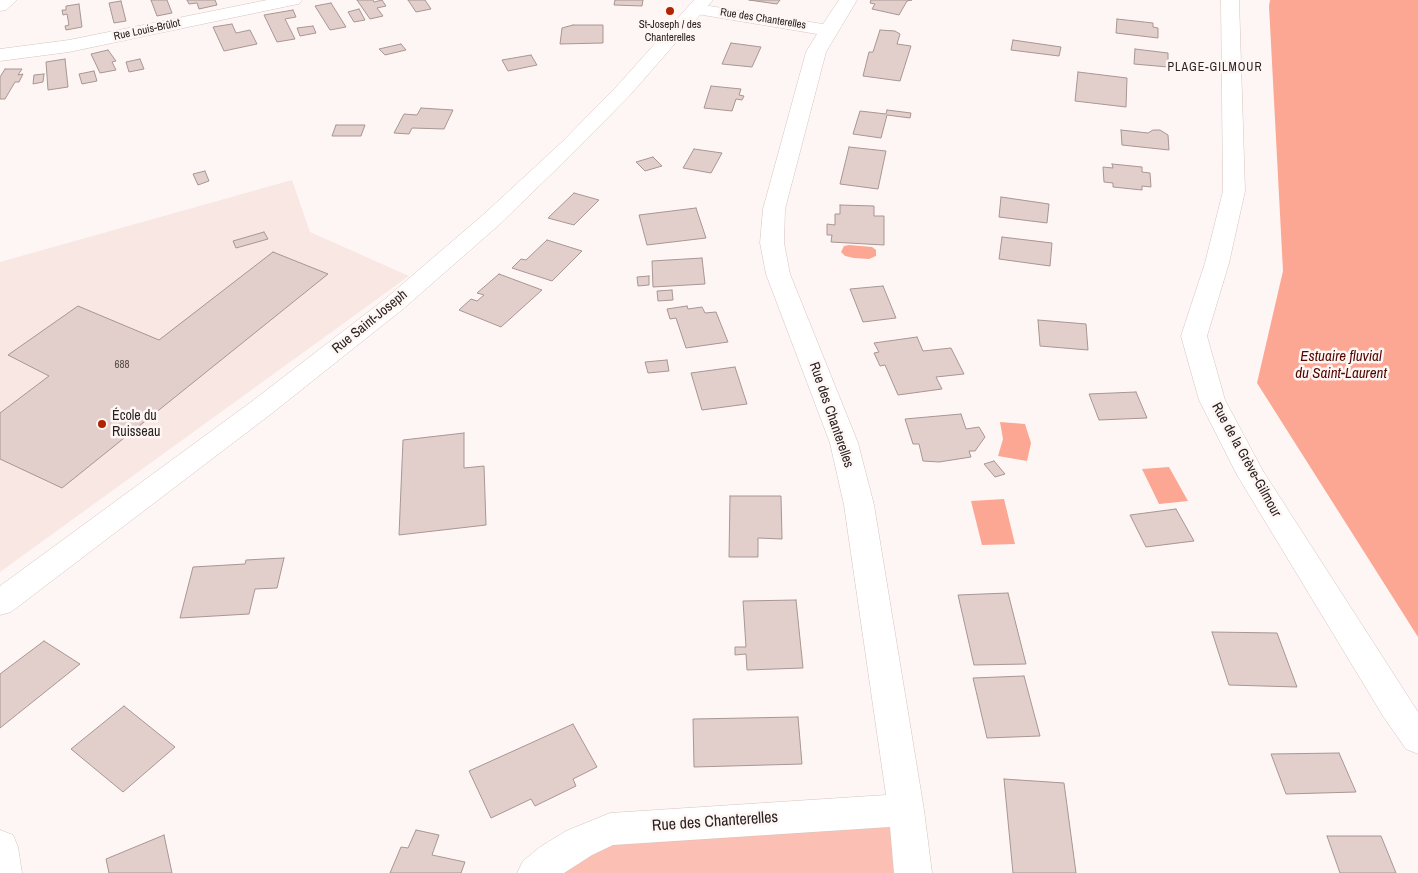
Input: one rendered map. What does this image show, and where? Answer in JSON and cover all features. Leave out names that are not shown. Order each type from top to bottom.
[{"type":"street","points":[[0,6],[8,0]]},
{"type":"street","name":"Rue Louis-Brûlot","points":[[0,54],[69,46],[293,0]]},
{"type":"street","name":"Rue des Chanterelles","points":[[848,0],[816,52],[774,209],[772,243],[778,274],[844,443],[857,496],[906,810],[913,873]]},
{"type":"street","name":"Rue de la Grève-Gilmour","points":[[1230,0],[1234,190],[1216,263],[1194,336],[1212,400],[1251,475],[1395,706],[1418,739]]},
{"type":"street","name":"Rue des Chanterelles","points":[[701,5],[828,30]]},
{"type":"street","name":"Rue Saint-Joseph","points":[[0,603],[261,408],[401,298],[492,219],[570,145],[624,90],[701,5]]},
{"type":"street","name":"Rue des Chanterelles","points":[[536,873],[553,859],[579,843],[610,829],[906,810]]},
{"type":"street","points":[[0,847],[3,873]]},
{"type":"shaded area","name":"École du Ruisseau","points":[[292,180],[310,232],[409,276],[0,572],[0,262]]},
{"type":"shaded area","points":[[906,810],[913,873],[536,873],[579,843]]},
{"type":"water","name":"Estuaire fluvial du Saint-Laurent","points":[[1270,0],[1418,0],[1418,637],[1257,383],[1283,271]]},
{"type":"water","points":[[844,246],[872,247],[876,250],[876,256],[869,259],[845,256],[841,252]]},
{"type":"water","points":[[1000,422],[1025,424],[1031,443],[1027,461],[998,456],[1003,439]]},
{"type":"water","points":[[1169,467],[1188,501],[1159,504],[1142,469]]},
{"type":"water","points":[[1004,499],[1015,544],[982,545],[971,501]]},
{"type":"building","points":[[151,0],[167,0],[172,13],[157,16]]},
{"type":"building","points":[[187,0],[215,0],[217,5],[199,9],[197,3],[189,4]]},
{"type":"building","points":[[357,0],[373,0],[374,2],[382,0],[386,6],[377,8],[383,16],[370,19]]},
{"type":"building","points":[[408,0],[425,0],[431,9],[416,12]]},
{"type":"building","points":[[615,0],[643,0],[642,6],[614,5]]},
{"type":"building","points":[[749,0],[780,0],[777,4]]},
{"type":"building","points":[[871,0],[912,0],[907,1],[899,15],[872,9],[875,4],[870,3]]},
{"type":"building","points":[[121,1],[126,21],[114,23],[109,3]]},
{"type":"building","points":[[331,3],[346,27],[330,30],[315,6]]},
{"type":"building","points":[[79,4],[82,27],[66,30],[65,26],[69,25],[67,14],[63,15],[62,10],[66,10],[66,6]]},
{"type":"building","points":[[359,9],[365,20],[354,22],[348,12]]},
{"type":"building","points":[[293,10],[296,17],[285,19],[295,39],[277,42],[264,15]]},
{"type":"building","points":[[1117,19],[1153,23],[1153,27],[1158,28],[1158,38],[1116,33]]},
{"type":"building","points":[[232,24],[236,33],[250,30],[257,44],[224,51],[213,27]]},
{"type":"building","points":[[573,25],[603,25],[603,43],[560,44],[562,28]]},
{"type":"building","points":[[313,26],[316,33],[300,36],[297,28]]},
{"type":"building","points":[[880,30],[895,31],[900,34],[897,44],[911,46],[900,81],[863,76],[869,52],[873,52]]},
{"type":"building","points":[[1013,40],[1061,47],[1059,56],[1011,50]]},
{"type":"building","points":[[731,43],[761,47],[752,67],[722,64]]},
{"type":"building","points":[[401,44],[406,50],[385,55],[379,49]]},
{"type":"building","points":[[1135,49],[1168,53],[1168,67],[1134,64]]},
{"type":"building","points":[[108,50],[116,61],[112,62],[116,70],[100,73],[91,54]]},
{"type":"building","points":[[531,55],[537,65],[508,71],[502,60]]},
{"type":"building","points":[[65,59],[68,87],[48,90],[46,62]]},
{"type":"building","points":[[140,59],[144,69],[129,72],[126,62]]},
{"type":"building","points":[[5,69],[22,69],[18,75],[23,74],[19,82],[15,82],[5,99],[0,99],[0,77]]},
{"type":"building","points":[[94,71],[97,81],[82,84],[79,74]]},
{"type":"building","points":[[1078,72],[1127,78],[1126,107],[1075,101]]},
{"type":"building","points":[[44,74],[43,82],[33,84],[34,75]]},
{"type":"building","points":[[711,86],[741,89],[739,95],[744,96],[742,100],[736,99],[732,111],[704,108]]},
{"type":"building","points":[[421,108],[453,110],[444,129],[412,128],[409,134],[394,133],[404,114],[417,115]]},
{"type":"building","points":[[887,110],[911,113],[910,118],[887,115],[881,138],[853,134],[860,111],[886,114]]},
{"type":"building","points":[[336,125],[365,125],[361,136],[332,136]]},
{"type":"building","points":[[1121,130],[1148,133],[1153,130],[1160,130],[1168,135],[1169,150],[1122,145]]},
{"type":"building","points":[[849,147],[886,151],[878,189],[840,184]]},
{"type":"building","points":[[694,149],[722,153],[711,173],[683,168]]},
{"type":"building","points":[[653,157],[662,166],[645,171],[636,162]]},
{"type":"building","points":[[1112,164],[1142,167],[1142,172],[1150,173],[1151,187],[1142,186],[1142,190],[1113,187],[1113,183],[1104,182],[1103,167],[1113,168]]},
{"type":"building","points":[[205,171],[209,181],[198,185],[193,174]]},
{"type":"building","points":[[574,193],[599,200],[574,225],[548,218]]},
{"type":"building","points":[[1001,197],[1049,204],[1047,223],[999,217]]},
{"type":"building","points":[[840,205],[874,206],[874,216],[884,216],[884,245],[831,242],[832,235],[827,235],[827,224],[835,225],[835,214],[840,214]]},
{"type":"building","points":[[696,208],[706,238],[647,245],[639,215]]},
{"type":"building","points":[[264,232],[268,239],[236,248],[233,241]]},
{"type":"building","points":[[1002,237],[1052,243],[1050,266],[999,259]]},
{"type":"building","points":[[547,240],[582,251],[552,281],[512,268],[521,259],[526,260]]},
{"type":"building","name":"École du Ruisseau","points":[[273,252],[328,274],[62,488],[0,459],[0,413],[49,376],[8,355],[78,306],[159,340]]},
{"type":"building","points":[[702,258],[705,284],[653,287],[652,261]]},
{"type":"building","points":[[499,274],[542,290],[501,327],[459,310],[471,299],[477,301],[484,295],[477,293]]},
{"type":"building","points":[[649,276],[649,285],[638,286],[637,277]]},
{"type":"building","points":[[883,286],[896,318],[863,322],[850,289]]},
{"type":"building","points":[[672,290],[673,300],[658,301],[657,291]]},
{"type":"building","points":[[687,306],[688,309],[702,307],[705,313],[716,312],[728,342],[686,348],[676,318],[670,319],[667,309]]},
{"type":"building","points":[[1038,320],[1086,324],[1088,350],[1040,346]]},
{"type":"building","points":[[917,337],[923,351],[951,348],[964,374],[936,377],[942,389],[898,395],[885,365],[880,366],[874,353],[879,352],[874,343]]},
{"type":"building","points":[[667,360],[669,371],[648,373],[645,362]]},
{"type":"building","points":[[735,367],[747,404],[702,410],[691,373]]},
{"type":"building","points":[[1136,392],[1147,418],[1099,420],[1089,394]]},
{"type":"building","points":[[961,414],[966,429],[979,427],[985,437],[975,451],[969,451],[971,457],[939,462],[923,461],[919,444],[913,444],[905,419]]},
{"type":"building","points":[[464,433],[464,468],[484,466],[486,525],[399,535],[403,440]]},
{"type":"building","points":[[994,461],[1005,474],[995,477],[984,464]]},
{"type":"building","points":[[730,496],[781,496],[782,539],[758,538],[758,557],[729,557]]},
{"type":"building","points":[[1176,509],[1194,541],[1146,547],[1130,515]]},
{"type":"building","points":[[284,558],[277,588],[255,589],[249,614],[180,618],[193,567],[245,564],[246,560]]},
{"type":"building","points":[[1008,593],[1026,664],[974,665],[958,595]]},
{"type":"building","points":[[796,600],[803,668],[747,670],[746,654],[735,655],[735,647],[746,647],[743,601]]},
{"type":"building","points":[[1212,632],[1277,633],[1297,687],[1229,685]]},
{"type":"building","points":[[44,641],[80,664],[0,728],[0,674]]},
{"type":"building","points":[[1024,676],[1040,736],[987,738],[973,678]]},
{"type":"building","points":[[124,706],[175,747],[123,792],[71,749]]},
{"type":"building","points":[[798,717],[802,764],[694,767],[693,719]]},
{"type":"building","points":[[573,724],[597,767],[573,779],[576,786],[535,806],[531,799],[491,818],[469,771]]},
{"type":"building","points":[[1339,753],[1356,792],[1286,794],[1271,754]]},
{"type":"building","points":[[1004,779],[1064,783],[1076,873],[1013,873]]},
{"type":"building","points":[[416,830],[439,835],[432,855],[465,862],[461,873],[390,873],[401,847],[408,848]]},
{"type":"building","points":[[164,835],[172,873],[109,873],[106,859]]},
{"type":"building","points":[[1327,836],[1381,836],[1396,873],[1340,873]]},
{"type":"place","name":"St-Joseph / des Chanterelles","points":[[670,11]]},
{"type":"place","name":"École du Ruisseau","points":[[102,424]]},
{"type":"district","name":"PLAGE-GILMOUR","points":[[1215,68]]}]
